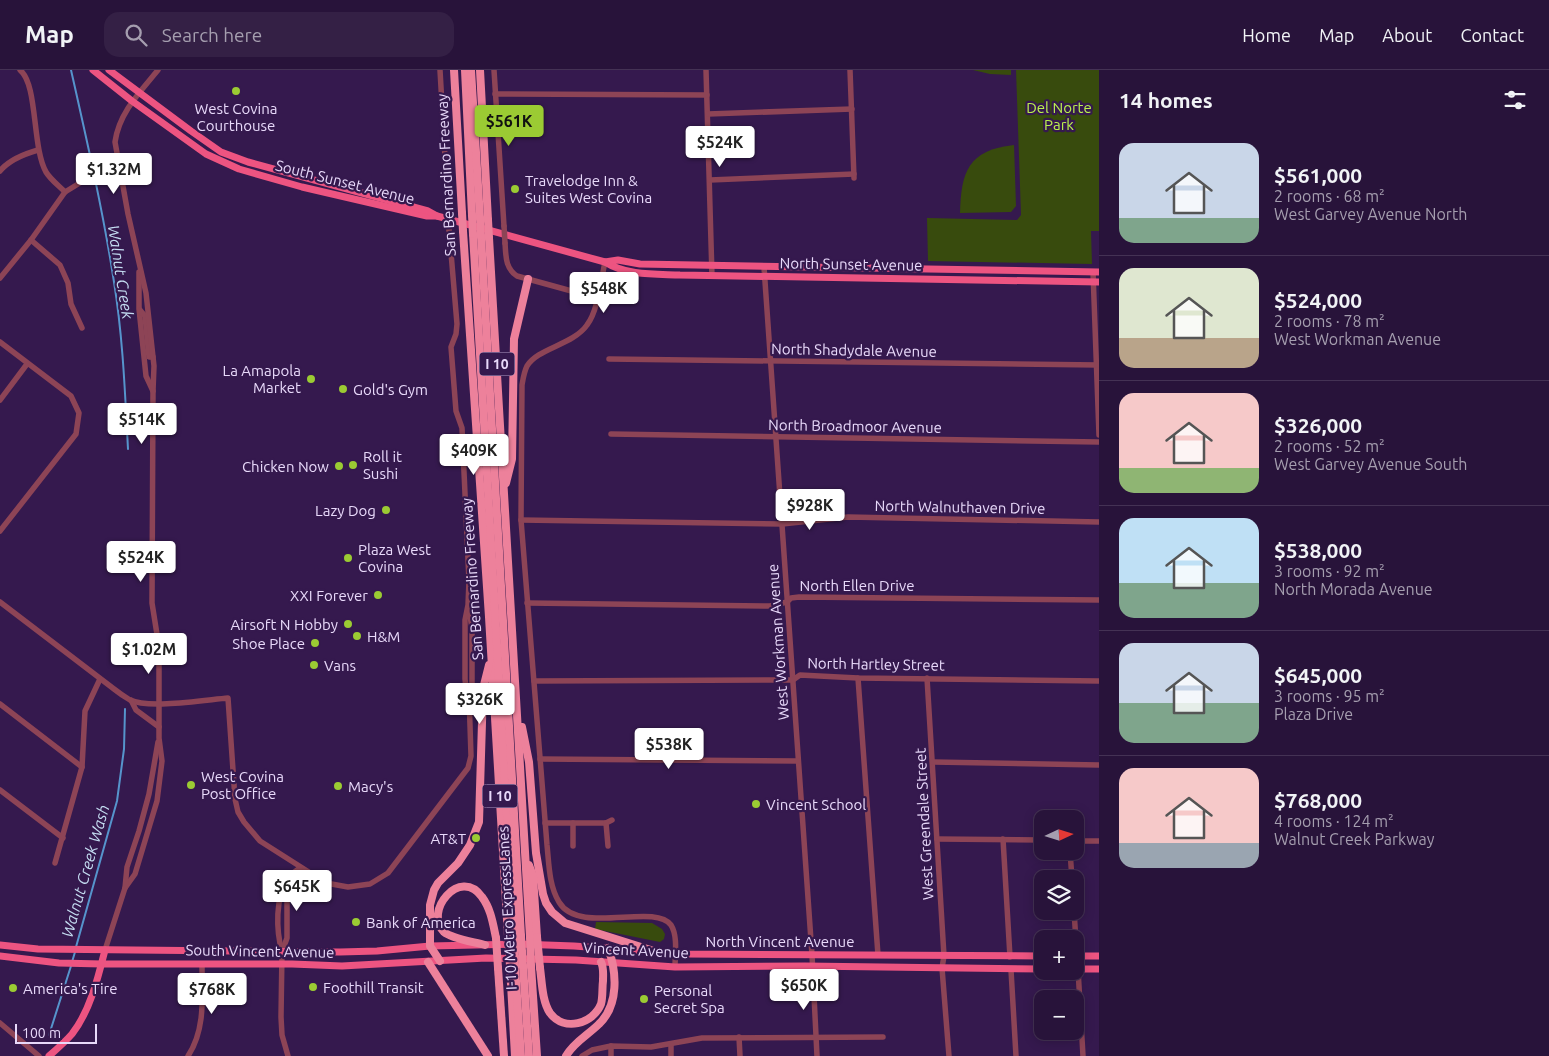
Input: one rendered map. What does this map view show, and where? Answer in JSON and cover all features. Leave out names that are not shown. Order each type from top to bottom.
[{"type":"highway","name":"San Bernardino Freeway","points":[[454,70],[491,656],[516,938],[515,1056]]},
{"type":"highway","name":"I-10 Metro ExpressLanes","points":[[464,70],[480,218]]},
{"type":"highway","name":"I-10 Metro ExpressLanes","points":[[471,70],[521,1056]]},
{"type":"highway","name":"I 10","points":[[480,70],[479,234],[504,490],[526,854],[533,876],[533,937]]},
{"type":"highway","points":[[504,490],[512,459],[514,339],[528,279]]},
{"type":"highway","points":[[440,961],[430,946],[430,905],[434,890],[442,878],[465,854],[474,838],[479,822],[483,689],[491,656]]},
{"type":"highway","points":[[516,690],[529,762],[536,853],[546,903],[552,912],[565,923],[657,952]]},
{"type":"highway","points":[[485,945],[448,935],[442,929],[440,907],[452,890],[466,888],[478,892],[489,911],[496,938],[504,1056]]},
{"type":"highway","points":[[533,937],[532,966],[536,1056]]},
{"type":"highway","points":[[533,937],[544,994],[550,1013],[562,1022],[577,1024],[592,1016],[602,1002],[604,968],[600,962]]},
{"type":"highway","points":[[566,1056],[570,1049],[606,1017],[612,1005],[614,963],[608,948]]},
{"type":"highway","points":[[428,962],[488,1056]]},
{"type":"highway","name":"I-10 Metro ExpressLanes","points":[[516,966],[529,1056]]},
{"type":"main road","name":"South Sunset Avenue","points":[[93,70],[132,101],[206,154],[239,169],[354,200],[428,216],[437,216]]},
{"type":"main road","name":"South Sunset Avenue","points":[[109,70],[221,152],[248,162],[428,211],[437,216]]},
{"type":"main road","name":"North Sunset Avenue","points":[[437,216],[479,234],[606,262],[615,268],[638,273],[712,276],[1096,282]]},
{"type":"main road","name":"North Sunset Avenue","points":[[606,262],[618,260],[640,264],[712,266],[1096,272]]},
{"type":"main road","name":"South Vincent Avenue","points":[[0,945],[38,949],[88,950],[377,951],[430,946],[485,945],[516,938]]},
{"type":"main road","name":"North Vincent Avenue","points":[[516,938],[675,954],[1034,956]]},
{"type":"main road","points":[[49,1056],[69,1037],[79,1022],[90,999],[106,950]]},
{"type":"main road","name":"South Vincent Avenue","points":[[0,956],[82,964],[282,964],[342,966],[519,958]]},
{"type":"main road","points":[[1084,956],[1099,956]]},
{"type":"main road","name":"Vincent Avenue","points":[[519,958],[675,967],[812,966]]},
{"type":"main road","name":"North Vincent Avenue","points":[[812,966],[1034,969]]},
{"type":"main road","points":[[1084,969],[1099,969]]},
{"type":"street","points":[[20,70],[23,73],[30,93],[38,150],[46,173],[66,192]]},
{"type":"street","points":[[125,888],[135,874],[157,801],[162,762],[159,738],[159,647],[152,603],[151,562],[153,391],[155,375],[146,293],[139,268],[115,149],[116,132],[132,101],[158,70]]},
{"type":"street","points":[[0,602],[100,679],[131,700],[143,703],[159,703],[228,698],[234,795],[238,812],[260,841],[300,868],[326,882],[348,887],[370,884],[388,873],[467,771],[471,756],[469,695],[472,689],[472,628],[468,605],[469,581],[462,430],[456,411],[451,347],[456,334],[457,324],[449,229],[440,70]]},
{"type":"street","points":[[494,70],[505,244],[509,268],[517,276],[597,298]]},
{"type":"street","points":[[706,70],[712,276]]},
{"type":"street","points":[[710,180],[854,176],[850,70]]},
{"type":"street","points":[[495,94],[707,95]]},
{"type":"street","points":[[708,114],[852,109]]},
{"type":"street","points":[[0,172],[4,166],[25,154],[38,150]]},
{"type":"street","points":[[0,278],[66,192],[83,181],[121,172]]},
{"type":"street","points":[[31,240],[60,265],[68,282],[71,304],[82,328]]},
{"type":"street","points":[[606,262],[593,314],[587,326],[564,344],[536,357],[528,365],[522,385],[521,520],[545,823],[551,877],[559,903],[576,916],[587,918],[660,918],[672,927],[675,967]]},
{"type":"street","name":"West Workman Avenue","points":[[764,266],[812,955],[817,1056]]},
{"type":"street","points":[[139,268],[139,309],[146,376],[153,391]]},
{"type":"street","points":[[1096,272],[1099,435]]},
{"type":"street","points":[[139,277],[141,288],[146,293]]},
{"type":"street","points":[[139,309],[144,316],[149,357],[153,358]]},
{"type":"street","points":[[0,342],[71,396],[79,413],[76,434],[0,531]]},
{"type":"street","name":"North Shadydale Avenue","points":[[609,359],[1098,365]]},
{"type":"street","points":[[0,400],[27,364]]},
{"type":"street","name":"North Broadmoor Avenue","points":[[611,434],[1099,442]]},
{"type":"street","name":"North Walnuthaven Drive","points":[[521,520],[782,524],[848,517],[918,520],[1099,522]]},
{"type":"street","name":"North Ellen Drive","points":[[527,603],[770,606],[799,597],[1099,600]]},
{"type":"street","name":"North Hartley Street","points":[[534,681],[793,680],[800,675],[858,678],[1099,682]]},
{"type":"street","points":[[858,678],[878,955]]},
{"type":"street","name":"West Greendale Street","points":[[927,678],[944,956],[942,968],[949,1056]]},
{"type":"street","points":[[55,863],[82,767],[85,711],[100,679]]},
{"type":"street","points":[[131,700],[136,710],[159,727]]},
{"type":"street","points":[[0,704],[82,767]]},
{"type":"street","points":[[106,950],[125,888],[126,867],[149,794],[159,738]]},
{"type":"street","points":[[540,759],[798,760]]},
{"type":"street","points":[[933,762],[1099,765]]},
{"type":"street","points":[[0,790],[63,838]]},
{"type":"street","points":[[545,823],[609,822],[608,846]]},
{"type":"street","points":[[573,823],[573,846]]},
{"type":"street","points":[[937,839],[1034,840]]},
{"type":"street","points":[[1003,839],[1010,957]]},
{"type":"street","points":[[1084,841],[1099,841]]},
{"type":"street","points":[[288,1056],[282,1028],[282,952],[286,938],[288,900],[300,868]]},
{"type":"street","points":[[188,1056],[201,1023],[202,964]]},
{"type":"street","points":[[1012,970],[1016,1056]]},
{"type":"street","points":[[1077,980],[1083,1056]]},
{"type":"street","points":[[0,1023],[39,1056]]},
{"type":"street","points":[[739,1037],[740,1056]]},
{"type":"street","points":[[582,1056],[592,1050],[611,1046],[651,1047],[702,1038],[883,1037]]},
{"type":"street","points":[[671,1044],[672,1056]]},
{"type":"street","points":[[611,1046],[611,1056]]},
{"type":"green space","points":[[973,70],[1011,70],[1011,75],[990,74]]},
{"type":"green space","name":"Del Norte Park","points":[[1016,70],[1099,70],[1099,231],[1091,231],[1092,264],[928,261],[927,218],[1017,220],[1021,215]]},
{"type":"green space","points":[[1014,145],[1016,206],[1011,212],[960,213],[962,186],[970,166],[986,152]]},
{"type":"green space","points":[[596,922],[652,923],[662,929],[665,934],[664,939],[660,942],[595,929]]},
{"type":"waterway","name":"Walnut Creek","points":[[71,70],[110,255],[122,345],[128,449]]},
{"type":"waterway","name":"Walnut Creek Wash","points":[[76,947],[117,801],[124,749],[125,709]]},
{"type":"waterway","name":"Walnut Creek Wash","points":[[72,962],[75,952]]},
{"type":"waterway","name":"Walnut Creek Wash","points":[[49,1035],[71,966]]},
{"type":"place","name":"West Covina Courthouse","points":[[236,91]]},
{"type":"place","name":"Travelodge Inn & Suites West Covina","points":[[515,189]]},
{"type":"place","name":"La Amapola Market","points":[[311,379]]},
{"type":"place","name":"Gold's Gym","points":[[343,389]]},
{"type":"place","name":"Roll it Sushi","points":[[353,465]]},
{"type":"place","name":"Chicken Now","points":[[339,466]]},
{"type":"place","name":"Lazy Dog","points":[[386,510]]},
{"type":"place","name":"Plaza West Covina","points":[[348,558]]},
{"type":"place","name":"XXI Forever","points":[[378,595]]},
{"type":"place","name":"Airsoft N Hobby","points":[[348,624]]},
{"type":"place","name":"H&M","points":[[357,636]]},
{"type":"place","name":"Shoe Place","points":[[315,643]]},
{"type":"place","name":"Vans","points":[[314,665]]},
{"type":"place","name":"West Covina Post Office","points":[[191,785]]},
{"type":"place","name":"Macy's","points":[[338,786]]},
{"type":"place","name":"Vincent School","points":[[756,804]]},
{"type":"place","name":"AT&T","points":[[476,838]]},
{"type":"place","name":"Bank of America","points":[[356,922]]},
{"type":"place","name":"Foothill Transit","points":[[313,987]]},
{"type":"place","name":"America's Tire","points":[[13,988]]},
{"type":"place","name":"Personal Secret Spa","points":[[644,999]]}]
